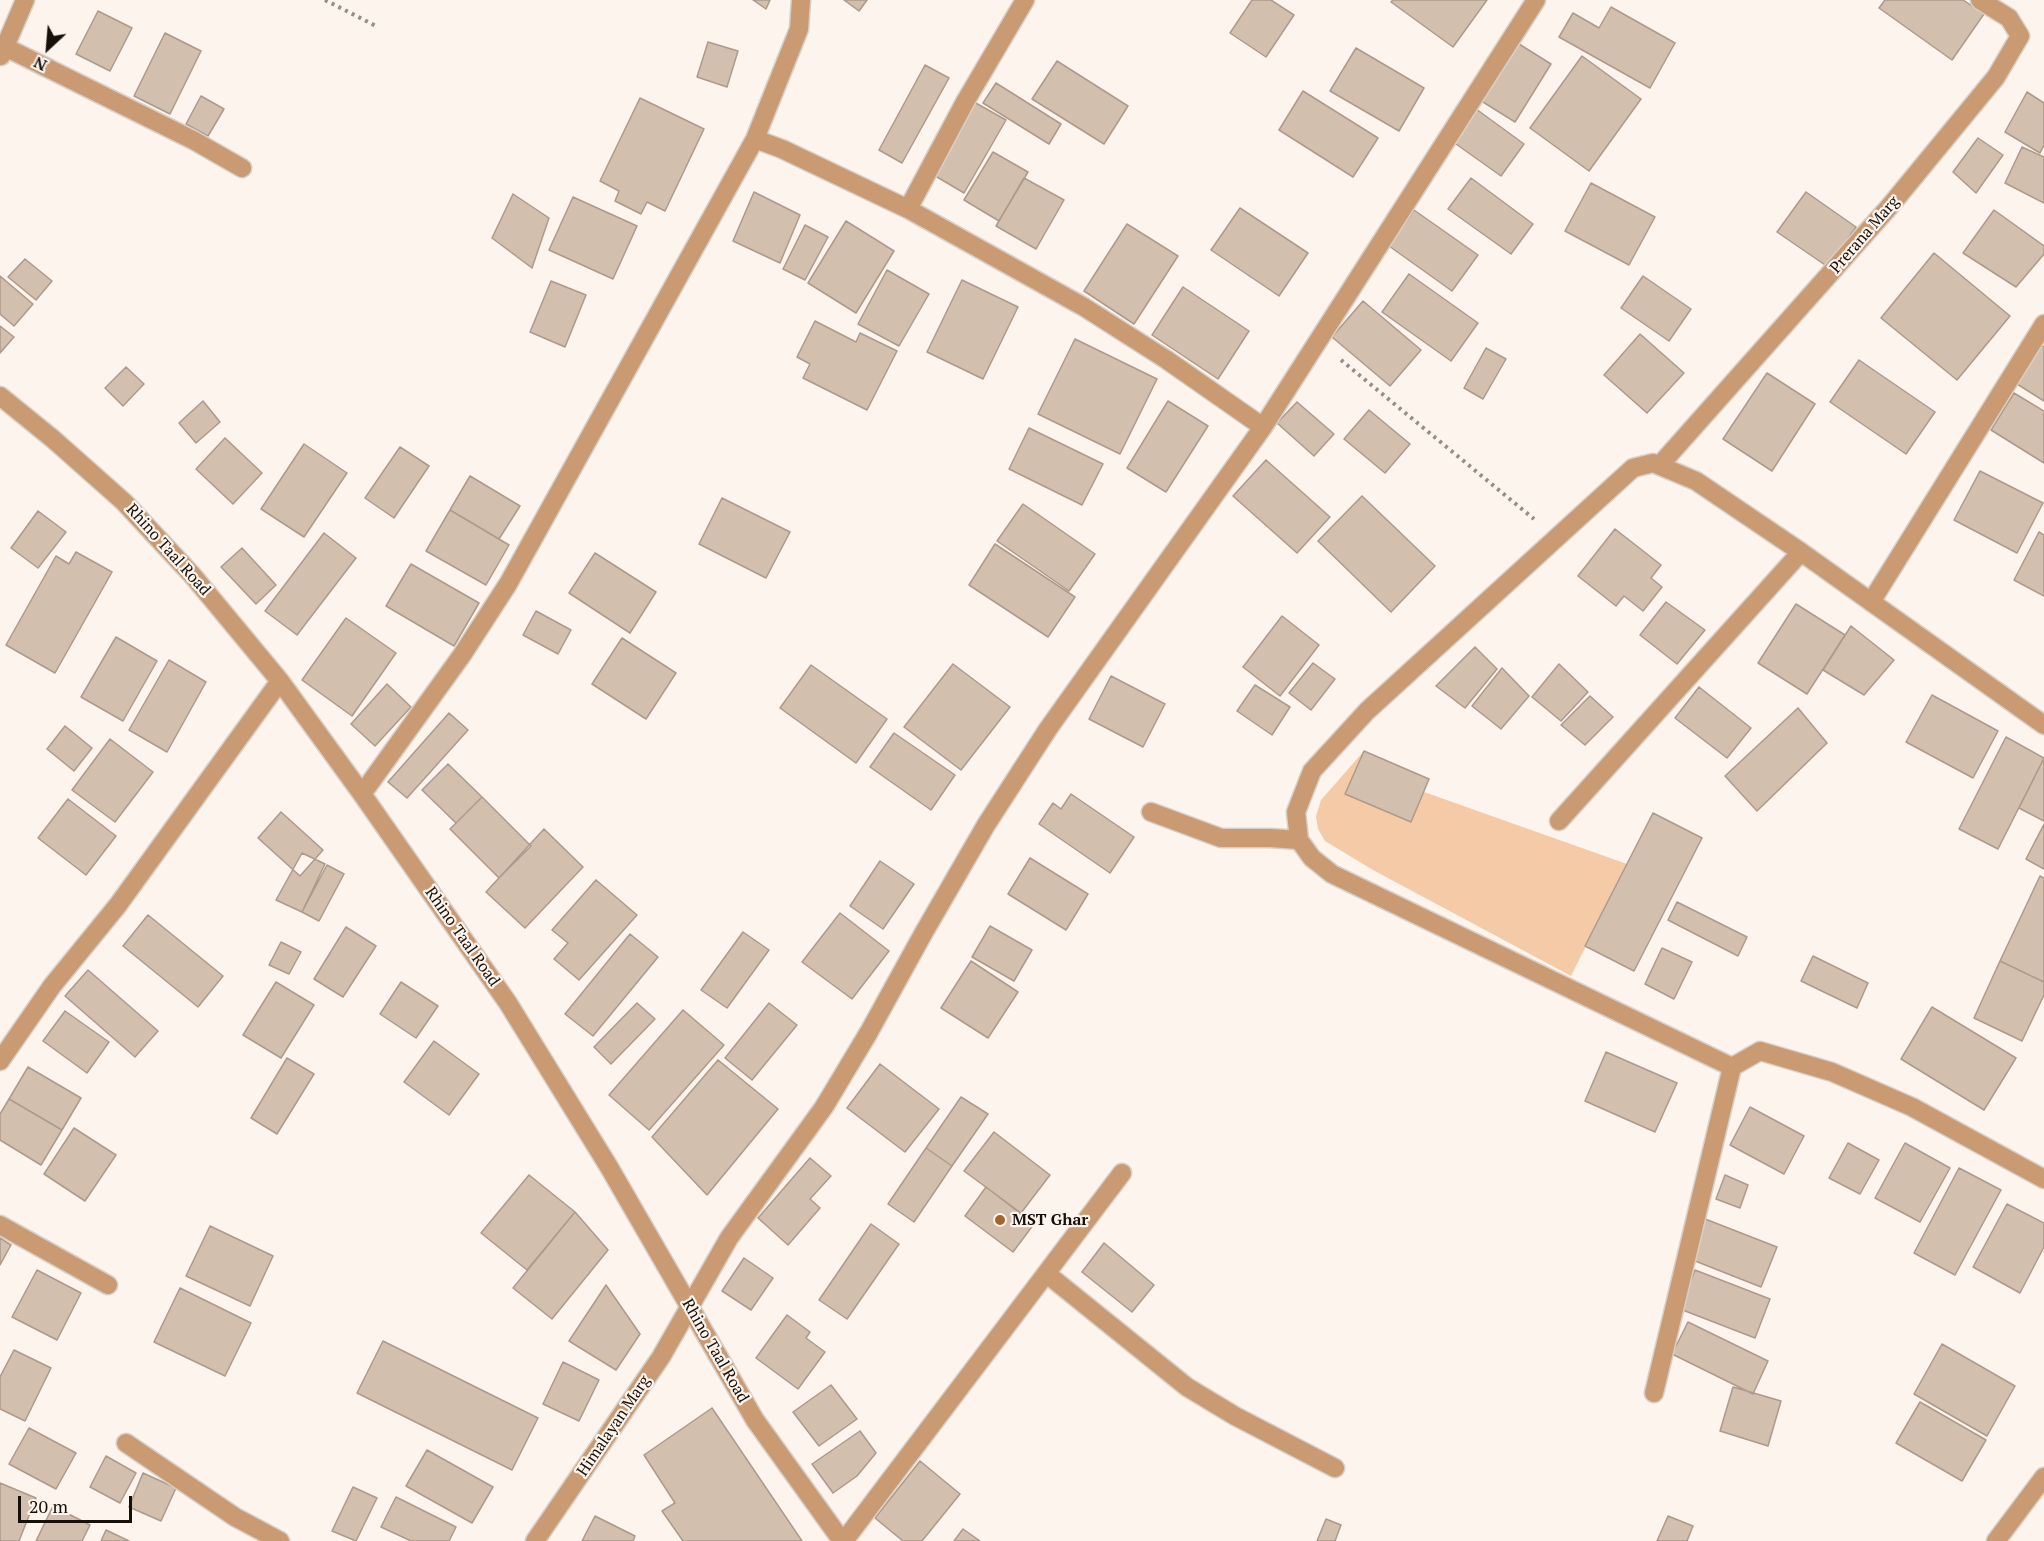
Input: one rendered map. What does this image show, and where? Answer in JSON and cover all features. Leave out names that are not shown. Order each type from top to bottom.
[{"type":"street","points":[[25,0],[3,53],[193,140],[242,168]]},
{"type":"street","points":[[362,794],[462,655],[508,584],[755,139],[799,29],[801,0]]},
{"type":"street","points":[[908,209],[965,102],[1024,0]]},
{"type":"street","name":"Himalayan Marg","points":[[535,1541],[641,1387],[690,1308],[729,1238],[824,1107],[986,825],[1048,729],[1263,427],[1536,0]]},
{"type":"street","name":"Prerana Marg","points":[[1660,465],[1890,207],[1995,76],[2020,36],[2009,18],[1980,0]]},
{"type":"street","points":[[755,139],[782,149],[908,209],[1084,307],[1167,360],[1263,427]]},
{"type":"street","points":[[1871,602],[2044,324]]},
{"type":"street","name":"Rhino Taal Road","points":[[0,396],[124,502],[193,576],[280,681],[508,1003],[609,1167],[755,1420],[843,1541]]},
{"type":"street","points":[[1732,1067],[1332,874],[1312,858],[1299,840],[1296,812],[1312,771],[1367,711],[1556,536],[1633,468],[1653,463],[1696,481],[1801,552],[2044,725]]},
{"type":"street","points":[[1559,821],[1801,552]]},
{"type":"street","points":[[0,1061],[52,986],[118,905],[280,681]]},
{"type":"street","points":[[1151,812],[1221,838],[1299,840]]},
{"type":"street","points":[[1654,1393],[1732,1067],[1760,1051],[1832,1072],[1912,1107],[2044,1179]]},
{"type":"street","points":[[843,1541],[1122,1173]]},
{"type":"street","points":[[0,1226],[108,1286]]},
{"type":"street","points":[[1047,1274],[1187,1387],[1235,1416],[1335,1468]]},
{"type":"street","points":[[126,1443],[235,1517],[280,1541]]},
{"type":"street","points":[[1996,1541],[2044,1478]]},
{"type":"path","points":[[326,0],[376,26]]},
{"type":"path","points":[[1318,341],[1556,536]]},
{"type":"shaded area","points":[[1364,751],[1346,794],[1410,822],[1424,792],[1627,864],[1571,976],[1373,870],[1325,841],[1318,829],[1316,816],[1321,800]]},
{"type":"building","points":[[753,0],[770,0],[766,9]]},
{"type":"building","points":[[844,0],[867,0],[859,11]]},
{"type":"building","points":[[1252,0],[1271,0],[1294,15],[1266,57],[1230,33]]},
{"type":"building","points":[[1393,0],[1487,0],[1453,47],[1391,2]]},
{"type":"building","points":[[1885,0],[1963,0],[1984,14],[1952,60],[1879,8]]},
{"type":"building","points":[[1611,7],[1675,43],[1650,88],[1559,37],[1573,13],[1599,28]]},
{"type":"building","points":[[98,11],[132,28],[110,71],[76,54]]},
{"type":"building","points":[[165,33],[201,51],[170,114],[134,96]]},
{"type":"building","points":[[1511,39],[1551,64],[1515,122],[1475,97]]},
{"type":"building","points":[[708,42],[738,51],[727,87],[697,77]]},
{"type":"building","points":[[1356,48],[1424,88],[1399,131],[1330,91]]},
{"type":"building","points":[[1582,56],[1641,99],[1589,171],[1530,128]]},
{"type":"building","points":[[1057,61],[1128,106],[1104,144],[1032,99]]},
{"type":"building","points":[[925,65],[949,78],[902,163],[879,150]]},
{"type":"building","points":[[996,83],[1061,124],[1049,144],[983,103]]},
{"type":"building","points":[[1303,91],[1378,138],[1353,177],[1279,130]]},
{"type":"building","points":[[2027,92],[2044,103],[2044,145],[2040,153],[2005,132]]},
{"type":"building","points":[[201,96],[224,109],[208,136],[186,124]]},
{"type":"building","points":[[640,98],[704,129],[665,211],[647,202],[641,214],[615,201],[619,191],[600,181]]},
{"type":"building","points":[[974,102],[1006,120],[964,193],[932,174]]},
{"type":"building","points":[[1472,106],[1524,144],[1501,176],[1449,139]]},
{"type":"building","points":[[1978,138],[2003,155],[1976,193],[1953,172]]},
{"type":"building","points":[[2022,147],[2044,157],[2044,203],[2005,183]]},
{"type":"building","points":[[993,152],[1028,172],[999,221],[964,200]]},
{"type":"building","points":[[1024,178],[1064,200],[1036,249],[996,226]]},
{"type":"building","points":[[1471,178],[1533,224],[1511,254],[1448,209]]},
{"type":"building","points":[[1591,183],[1655,217],[1629,265],[1565,231]]},
{"type":"building","points":[[754,192],[800,215],[780,263],[733,241]]},
{"type":"building","points":[[1806,192],[1856,227],[1828,267],[1777,232]]},
{"type":"building","points":[[513,194],[549,218],[532,268],[492,238]]},
{"type":"building","points":[[573,197],[637,226],[613,279],[549,250]]},
{"type":"building","points":[[1240,208],[1308,253],[1279,296],[1211,250]]},
{"type":"building","points":[[1414,210],[1478,255],[1452,291],[1389,246]]},
{"type":"building","points":[[1994,210],[2044,246],[2044,254],[2016,287],[1963,253]]},
{"type":"building","points":[[846,221],[894,251],[856,313],[808,283]]},
{"type":"building","points":[[1127,224],[1178,256],[1134,324],[1084,291]]},
{"type":"building","points":[[805,225],[828,237],[805,280],[783,269]]},
{"type":"building","points":[[1934,253],[2010,316],[1957,380],[1881,318]]},
{"type":"building","points":[[25,259],[52,281],[36,300],[8,277]]},
{"type":"building","points":[[887,270],[929,294],[899,346],[858,324]]},
{"type":"building","points":[[1409,274],[1478,323],[1451,361],[1382,312]]},
{"type":"building","points":[[0,276],[33,304],[14,326],[0,314]]},
{"type":"building","points":[[1643,276],[1691,309],[1669,341],[1621,308]]},
{"type":"building","points":[[962,280],[1018,307],[983,379],[927,352]]},
{"type":"building","points":[[551,281],[586,295],[565,347],[530,332]]},
{"type":"building","points":[[1183,287],[1249,331],[1218,379],[1152,335]]},
{"type":"building","points":[[1363,301],[1421,350],[1390,386],[1332,337]]},
{"type":"building","points":[[815,321],[856,342],[860,333],[897,351],[867,410],[803,378],[810,364],[797,357]]},
{"type":"building","points":[[0,326],[14,337],[0,353]]},
{"type":"building","points":[[1640,334],[1684,373],[1647,413],[1604,375]]},
{"type":"building","points":[[1075,339],[1157,379],[1120,454],[1038,414]]},
{"type":"building","points":[[2041,345],[2044,347],[2044,401],[2017,384]]},
{"type":"building","points":[[1486,348],[1506,359],[1483,399],[1464,388]]},
{"type":"building","points":[[1859,360],[1935,412],[1906,454],[1830,402]]},
{"type":"building","points":[[126,367],[144,384],[123,406],[105,388]]},
{"type":"building","points":[[1767,373],[1815,404],[1772,471],[1723,439]]},
{"type":"building","points":[[2014,393],[2044,411],[2044,463],[1991,430]]},
{"type":"building","points":[[203,401],[220,422],[196,443],[179,423]]},
{"type":"building","points":[[1168,401],[1208,426],[1166,492],[1127,468]]},
{"type":"building","points":[[1297,402],[1334,434],[1314,456],[1277,423]]},
{"type":"building","points":[[1369,410],[1410,444],[1385,473],[1344,439]]},
{"type":"building","points":[[1029,428],[1103,464],[1082,505],[1009,469]]},
{"type":"building","points":[[225,438],[262,473],[233,504],[196,469]]},
{"type":"building","points":[[304,444],[347,473],[304,537],[261,509]]},
{"type":"building","points":[[400,447],[429,466],[394,518],[365,498]]},
{"type":"building","points":[[1266,460],[1330,517],[1297,553],[1233,496]]},
{"type":"building","points":[[1980,471],[2043,503],[2017,553],[1954,520]]},
{"type":"building","points":[[470,476],[520,506],[499,539],[450,510]]},
{"type":"building","points":[[1362,496],[1435,566],[1391,612],[1318,541]]},
{"type":"building","points":[[722,498],[790,532],[766,578],[699,544]]},
{"type":"building","points":[[1023,504],[1095,554],[1069,591],[997,541]]},
{"type":"building","points":[[450,510],[509,545],[486,585],[426,551]]},
{"type":"building","points":[[38,511],[66,532],[38,568],[11,548]]},
{"type":"building","points":[[1615,529],[1661,565],[1651,578],[1662,587],[1643,611],[1624,596],[1616,606],[1578,576]]},
{"type":"building","points":[[2039,532],[2044,535],[2044,596],[2014,580]]},
{"type":"building","points":[[324,533],[356,558],[297,635],[265,611]]},
{"type":"building","points":[[995,544],[1075,597],[1048,637],[969,585]]},
{"type":"building","points":[[242,548],[276,585],[256,604],[221,567]]},
{"type":"building","points":[[76,552],[112,572],[55,673],[6,645],[56,556],[69,564]]},
{"type":"building","points":[[595,553],[656,592],[630,633],[569,593]]},
{"type":"building","points":[[411,564],[479,603],[454,646],[386,606]]},
{"type":"building","points":[[1666,602],[1705,630],[1677,664],[1640,635]]},
{"type":"building","points":[[1796,604],[1845,635],[1807,694],[1758,663]]},
{"type":"building","points":[[536,611],[571,630],[558,654],[523,635]]},
{"type":"building","points":[[1282,616],[1319,645],[1280,696],[1243,667]]},
{"type":"building","points":[[346,618],[396,653],[352,716],[302,680]]},
{"type":"building","points":[[1851,626],[1894,660],[1864,695],[1823,670]]},
{"type":"building","points":[[116,637],[157,661],[123,721],[81,697]]},
{"type":"building","points":[[622,638],[676,673],[646,719],[592,684]]},
{"type":"building","points":[[1475,647],[1497,669],[1465,708],[1436,686]]},
{"type":"building","points":[[169,660],[206,682],[167,752],[129,730]]},
{"type":"building","points":[[1313,663],[1335,679],[1311,710],[1289,693]]},
{"type":"building","points":[[953,664],[1010,707],[961,770],[904,727]]},
{"type":"building","points":[[1559,664],[1588,692],[1561,721],[1532,697]]},
{"type":"building","points":[[811,665],[887,719],[856,763],[780,708]]},
{"type":"building","points":[[1502,668],[1529,696],[1501,729],[1472,706]]},
{"type":"building","points":[[1111,676],[1165,704],[1143,747],[1089,719]]},
{"type":"building","points":[[387,684],[411,707],[375,746],[351,724]]},
{"type":"building","points":[[1255,685],[1290,707],[1272,735],[1237,711]]},
{"type":"building","points":[[1699,687],[1751,728],[1727,758],[1675,718]]},
{"type":"building","points":[[1932,695],[1998,731],[1973,778],[1906,742]]},
{"type":"building","points":[[1590,696],[1613,717],[1585,745],[1561,725]]},
{"type":"building","points":[[1798,708],[1827,743],[1757,811],[1725,776]]},
{"type":"building","points":[[449,713],[468,730],[407,798],[388,782]]},
{"type":"building","points":[[65,726],[92,748],[74,771],[47,749]]},
{"type":"building","points":[[894,733],[955,775],[931,810],[870,767]]},
{"type":"building","points":[[2006,737],[2044,758],[1998,849],[1959,829]]},
{"type":"building","points":[[110,739],[153,772],[115,822],[72,790]]},
{"type":"building","points":[[1364,751],[1429,779],[1411,822],[1345,794]]},
{"type":"building","points":[[2044,758],[2044,821],[2019,808]]},
{"type":"building","points":[[448,764],[482,797],[456,823],[422,790]]},
{"type":"building","points":[[1071,794],[1134,837],[1110,873],[1039,824],[1053,803],[1061,809]]},
{"type":"building","points":[[482,797],[531,846],[499,878],[450,829]]},
{"type":"building","points":[[68,799],[116,836],[86,875],[38,838]]},
{"type":"building","points":[[281,812],[323,850],[300,876],[258,838]]},
{"type":"building","points":[[1653,813],[1702,838],[1634,971],[1585,946]]},
{"type":"building","points":[[2044,824],[2044,869],[2026,859]]},
{"type":"building","points":[[544,829],[583,867],[525,928],[486,892]]},
{"type":"building","points":[[302,853],[325,864],[302,912],[276,900]]},
{"type":"building","points":[[1030,858],[1088,894],[1066,930],[1008,894]]},
{"type":"building","points":[[880,861],[914,884],[883,929],[850,906]]},
{"type":"building","points":[[327,865],[344,874],[319,921],[302,912]]},
{"type":"building","points":[[2040,876],[2044,878],[2044,982],[2000,961]]},
{"type":"building","points":[[596,880],[637,915],[579,980],[554,959],[568,943],[552,930]]},
{"type":"building","points":[[1677,902],[1747,937],[1738,956],[1668,920]]},
{"type":"building","points":[[840,913],[889,951],[852,999],[802,962]]},
{"type":"building","points":[[148,915],[223,976],[198,1007],[123,946]]},
{"type":"building","points":[[990,926],[1032,950],[1014,981],[972,957]]},
{"type":"building","points":[[346,927],[376,946],[343,997],[314,979]]},
{"type":"building","points":[[743,932],[769,950],[727,1008],[701,990]]},
{"type":"building","points":[[630,934],[658,957],[593,1036],[565,1014]]},
{"type":"building","points":[[281,942],[301,952],[289,974],[269,965]]},
{"type":"building","points":[[1662,948],[1692,962],[1674,999],[1645,984]]},
{"type":"building","points":[[1813,956],[1868,983],[1857,1008],[1801,981]]},
{"type":"building","points":[[971,961],[1018,992],[988,1038],[941,1008]]},
{"type":"building","points":[[2000,961],[2044,982],[2044,995],[2022,1041],[1974,1018]]},
{"type":"building","points":[[88,970],[158,1031],[135,1057],[65,996]]},
{"type":"building","points":[[276,982],[314,1005],[281,1058],[243,1035]]},
{"type":"building","points":[[401,982],[438,1006],[416,1038],[380,1014]]},
{"type":"building","points":[[637,1003],[655,1019],[611,1064],[594,1047]]},
{"type":"building","points":[[769,1003],[797,1025],[752,1080],[725,1058]]},
{"type":"building","points":[[1932,1007],[2016,1058],[1984,1110],[1901,1059]]},
{"type":"building","points":[[683,1010],[724,1045],[649,1130],[609,1095]]},
{"type":"building","points":[[65,1011],[109,1042],[87,1073],[43,1041]]},
{"type":"building","points":[[434,1041],[479,1074],[449,1115],[404,1082]]},
{"type":"building","points":[[1606,1052],[1677,1083],[1655,1132],[1585,1101]]},
{"type":"building","points":[[287,1058],[314,1074],[277,1134],[251,1118]]},
{"type":"building","points":[[718,1060],[778,1109],[707,1195],[652,1137]]},
{"type":"building","points":[[880,1064],[939,1109],[905,1152],[847,1108]]},
{"type":"building","points":[[28,1067],[81,1098],[62,1130],[9,1099]]},
{"type":"building","points":[[961,1097],[988,1114],[952,1166],[926,1148]]},
{"type":"building","points":[[9,1099],[62,1130],[41,1165],[0,1140],[0,1114]]},
{"type":"building","points":[[1750,1107],[1804,1136],[1784,1174],[1730,1145]]},
{"type":"building","points":[[74,1128],[116,1155],[85,1201],[44,1174]]},
{"type":"building","points":[[994,1132],[1050,1175],[1021,1213],[964,1171]]},
{"type":"building","points":[[1848,1143],[1879,1160],[1860,1194],[1829,1178]]},
{"type":"building","points":[[1905,1143],[1950,1168],[1920,1222],[1875,1198]]},
{"type":"building","points":[[926,1148],[952,1166],[914,1222],[888,1204]]},
{"type":"building","points":[[810,1158],[831,1176],[810,1199],[820,1208],[788,1245],[758,1218]]},
{"type":"building","points":[[1959,1168],[2001,1190],[1955,1275],[1914,1253]]},
{"type":"building","points":[[529,1175],[575,1212],[527,1270],[481,1233]]},
{"type":"building","points":[[1725,1175],[1748,1185],[1740,1208],[1716,1199]]},
{"type":"building","name":"MST Ghar","points":[[986,1187],[1034,1224],[1013,1252],[965,1216]]},
{"type":"building","points":[[2007,1204],[2044,1223],[2044,1247],[2020,1293],[1973,1267]]},
{"type":"building","points":[[575,1212],[608,1250],[552,1319],[513,1288]]},
{"type":"building","points":[[1700,1217],[1777,1247],[1761,1287],[1685,1257]]},
{"type":"building","points":[[871,1224],[899,1244],[847,1319],[819,1300]]},
{"type":"building","points":[[210,1226],[273,1256],[250,1306],[186,1276]]},
{"type":"building","points":[[0,1238],[11,1245],[0,1265]]},
{"type":"building","points":[[1104,1243],[1154,1285],[1132,1312],[1082,1272]]},
{"type":"building","points":[[744,1258],[773,1278],[751,1310],[722,1291]]},
{"type":"building","points":[[37,1270],[81,1293],[57,1340],[12,1317]]},
{"type":"building","points":[[1695,1270],[1770,1299],[1755,1338],[1680,1309]]},
{"type":"building","points":[[606,1285],[640,1334],[616,1370],[569,1341]]},
{"type":"building","points":[[180,1288],[251,1323],[225,1376],[154,1342]]},
{"type":"building","points":[[787,1315],[810,1332],[806,1338],[825,1352],[798,1389],[756,1358]]},
{"type":"building","points":[[1688,1322],[1768,1361],[1753,1394],[1672,1354]]},
{"type":"building","points":[[383,1341],[538,1418],[512,1470],[357,1393]]},
{"type":"building","points":[[1942,1344],[2015,1386],[1987,1436],[1914,1394]]},
{"type":"building","points":[[14,1350],[51,1368],[25,1421],[0,1409],[0,1377]]},
{"type":"building","points":[[563,1362],[599,1380],[579,1421],[543,1404]]},
{"type":"building","points":[[831,1385],[857,1419],[819,1446],[793,1412]]},
{"type":"building","points":[[1733,1387],[1781,1401],[1768,1446],[1720,1431]]},
{"type":"building","points":[[1920,1402],[1986,1440],[1962,1481],[1896,1443]]},
{"type":"building","points":[[712,1408],[802,1541],[683,1541],[662,1511],[675,1503],[644,1455]]},
{"type":"building","points":[[29,1428],[76,1453],[56,1489],[9,1464]]},
{"type":"building","points":[[860,1431],[876,1453],[857,1476],[833,1493],[812,1464]]},
{"type":"building","points":[[427,1450],[493,1487],[472,1523],[406,1486]]},
{"type":"building","points":[[106,1456],[136,1473],[120,1503],[90,1487]]},
{"type":"building","points":[[920,1461],[960,1494],[922,1541],[903,1541],[875,1518]]},
{"type":"building","points":[[143,1473],[176,1488],[161,1521],[129,1507]]},
{"type":"building","points":[[0,1483],[36,1498],[19,1541],[0,1541]]},
{"type":"building","points":[[353,1487],[377,1498],[356,1541],[332,1531]]},
{"type":"building","points":[[396,1497],[456,1527],[449,1541],[411,1541],[381,1527]]},
{"type":"building","points":[[53,1506],[90,1525],[82,1541],[36,1541]]},
{"type":"building","points":[[595,1516],[635,1536],[633,1541],[582,1541]]},
{"type":"building","points":[[1668,1516],[1693,1526],[1687,1541],[1657,1541]]},
{"type":"building","points":[[1326,1519],[1341,1525],[1335,1541],[1317,1541]]},
{"type":"building","points":[[963,1529],[980,1541],[954,1541]]},
{"type":"building","points":[[106,1530],[129,1541],[101,1541]]},
{"type":"place","name":"MST Ghar","points":[[1000,1220]]}]
